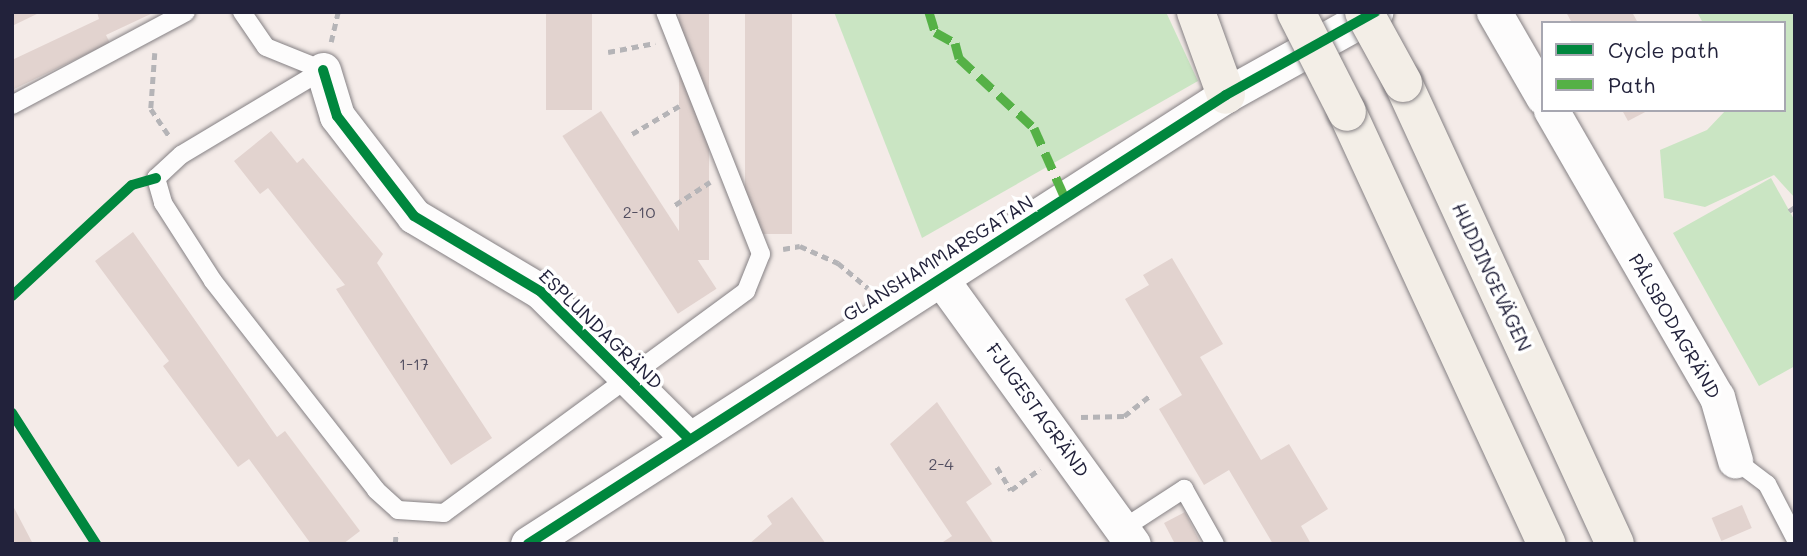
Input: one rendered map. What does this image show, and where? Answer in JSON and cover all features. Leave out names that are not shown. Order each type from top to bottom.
[{"type":"main road","points":[[1196,12],[1226,95]]},
{"type":"main road","points":[[1296,12],[1347,112],[1547,544]]},
{"type":"main road","name":"HUDDINGEVÄGEN","points":[[1364,12],[1403,83],[1615,544]]},
{"type":"street","name":"GLANSHAMMARSGATAN","points":[[528,544],[1226,95],[1375,12]]},
{"type":"street","points":[[1494,12],[1541,94]]},
{"type":"street","name":"ESPLUNDAGRÄND","points":[[323,70],[337,116],[414,215],[517,273],[689,439]]},
{"type":"street","name":"PÅLSBODAGRÄND","points":[[1552,112],[1717,397],[1735,460]]},
{"type":"street","name":"FJUGESTAGRÄND","points":[[941,279],[1128,536]]},
{"type":"lane","points":[[12,105],[186,12]]},
{"type":"lane","points":[[242,12],[267,47],[323,70]]},
{"type":"lane","points":[[665,12],[761,254]]},
{"type":"lane","name":"ESPLUNDAGRÄND","points":[[323,70],[181,155],[156,178],[163,203],[214,281],[398,510],[444,513],[629,381],[746,291],[761,254]]},
{"type":"lane","name":"PÅLSBODAGRÄND","points":[[1735,460],[1767,484],[1795,538]]},
{"type":"lane","points":[[1128,536],[1184,489],[1215,544]]},
{"type":"path","points":[[157,27],[151,109],[181,155]]},
{"type":"path","points":[[608,52],[676,39]]},
{"type":"path","points":[[632,134],[698,94]]},
{"type":"path","points":[[675,205],[729,169]]},
{"type":"path","points":[[1789,211],[1795,207]]},
{"type":"path","points":[[761,254],[800,246],[859,274],[873,295]]},
{"type":"path","points":[[997,467],[1011,490],[1059,439],[1072,417],[1124,416],[1151,395]]},
{"type":"path","points":[[12,414],[20,425]]},
{"type":"green space","points":[[834,12],[1166,12],[1198,81],[922,238]]},
{"type":"green space","points":[[1697,12],[1795,12],[1795,198],[1774,175],[1705,207],[1664,198],[1660,150],[1707,130],[1724,112],[1786,112],[1786,21],[1702,21]]},
{"type":"green space","points":[[1771,178],[1795,221],[1795,366],[1759,386],[1673,233]]},
{"type":"building","points":[[12,12],[41,12],[12,26]]},
{"type":"building","points":[[97,12],[155,12],[106,35],[110,43],[12,90],[12,60],[99,19]]},
{"type":"building","points":[[546,12],[592,12],[592,110],[546,110]]},
{"type":"building","points":[[679,12],[709,12],[709,260],[679,260]]},
{"type":"building","points":[[745,12],[792,12],[792,234],[745,234]]},
{"type":"building","points":[[1566,12],[1632,12],[1637,21],[1571,21]]},
{"type":"building","points":[[601,111],[716,289],[678,314],[562,136]]},
{"type":"building","points":[[1623,112],[1645,112],[1628,121]]},
{"type":"building","points":[[271,131],[297,163],[303,158],[383,254],[377,263],[492,438],[451,465],[336,289],[345,285],[268,188],[260,194],[234,161]]},
{"type":"building","points":[[133,232],[277,437],[285,431],[360,531],[343,544],[311,544],[249,459],[238,467],[163,366],[169,361],[95,261]]},
{"type":"building","points":[[1172,258],[1223,344],[1200,357],[1261,460],[1289,444],[1328,509],[1301,526],[1311,544],[1273,544],[1229,470],[1204,485],[1159,409],[1182,395],[1125,299],[1149,285],[1143,275]]},
{"type":"building","points":[[937,402],[992,484],[966,502],[994,544],[940,544],[952,536],[890,444]]},
{"type":"building","points":[[792,497],[826,544],[749,544],[772,524],[767,516]]},
{"type":"building","points":[[12,504],[33,544],[12,544]]},
{"type":"building","points":[[1742,505],[1752,528],[1721,541],[1712,518]]},
{"type":"building","points":[[1185,512],[1201,544],[1175,544],[1164,523]]},
{"type":"marked path","points":[[929,12],[935,32],[955,43],[959,58],[1034,128],[1065,198]]},
{"type":"cycle path","points":[[528,544],[1226,95],[1375,12]]},
{"type":"cycle path","points":[[323,70],[337,116],[414,216],[540,291],[689,439]]},
{"type":"cycle path","points":[[12,296],[132,185],[156,178]]},
{"type":"cycle path","points":[[12,413],[96,544]]}]
